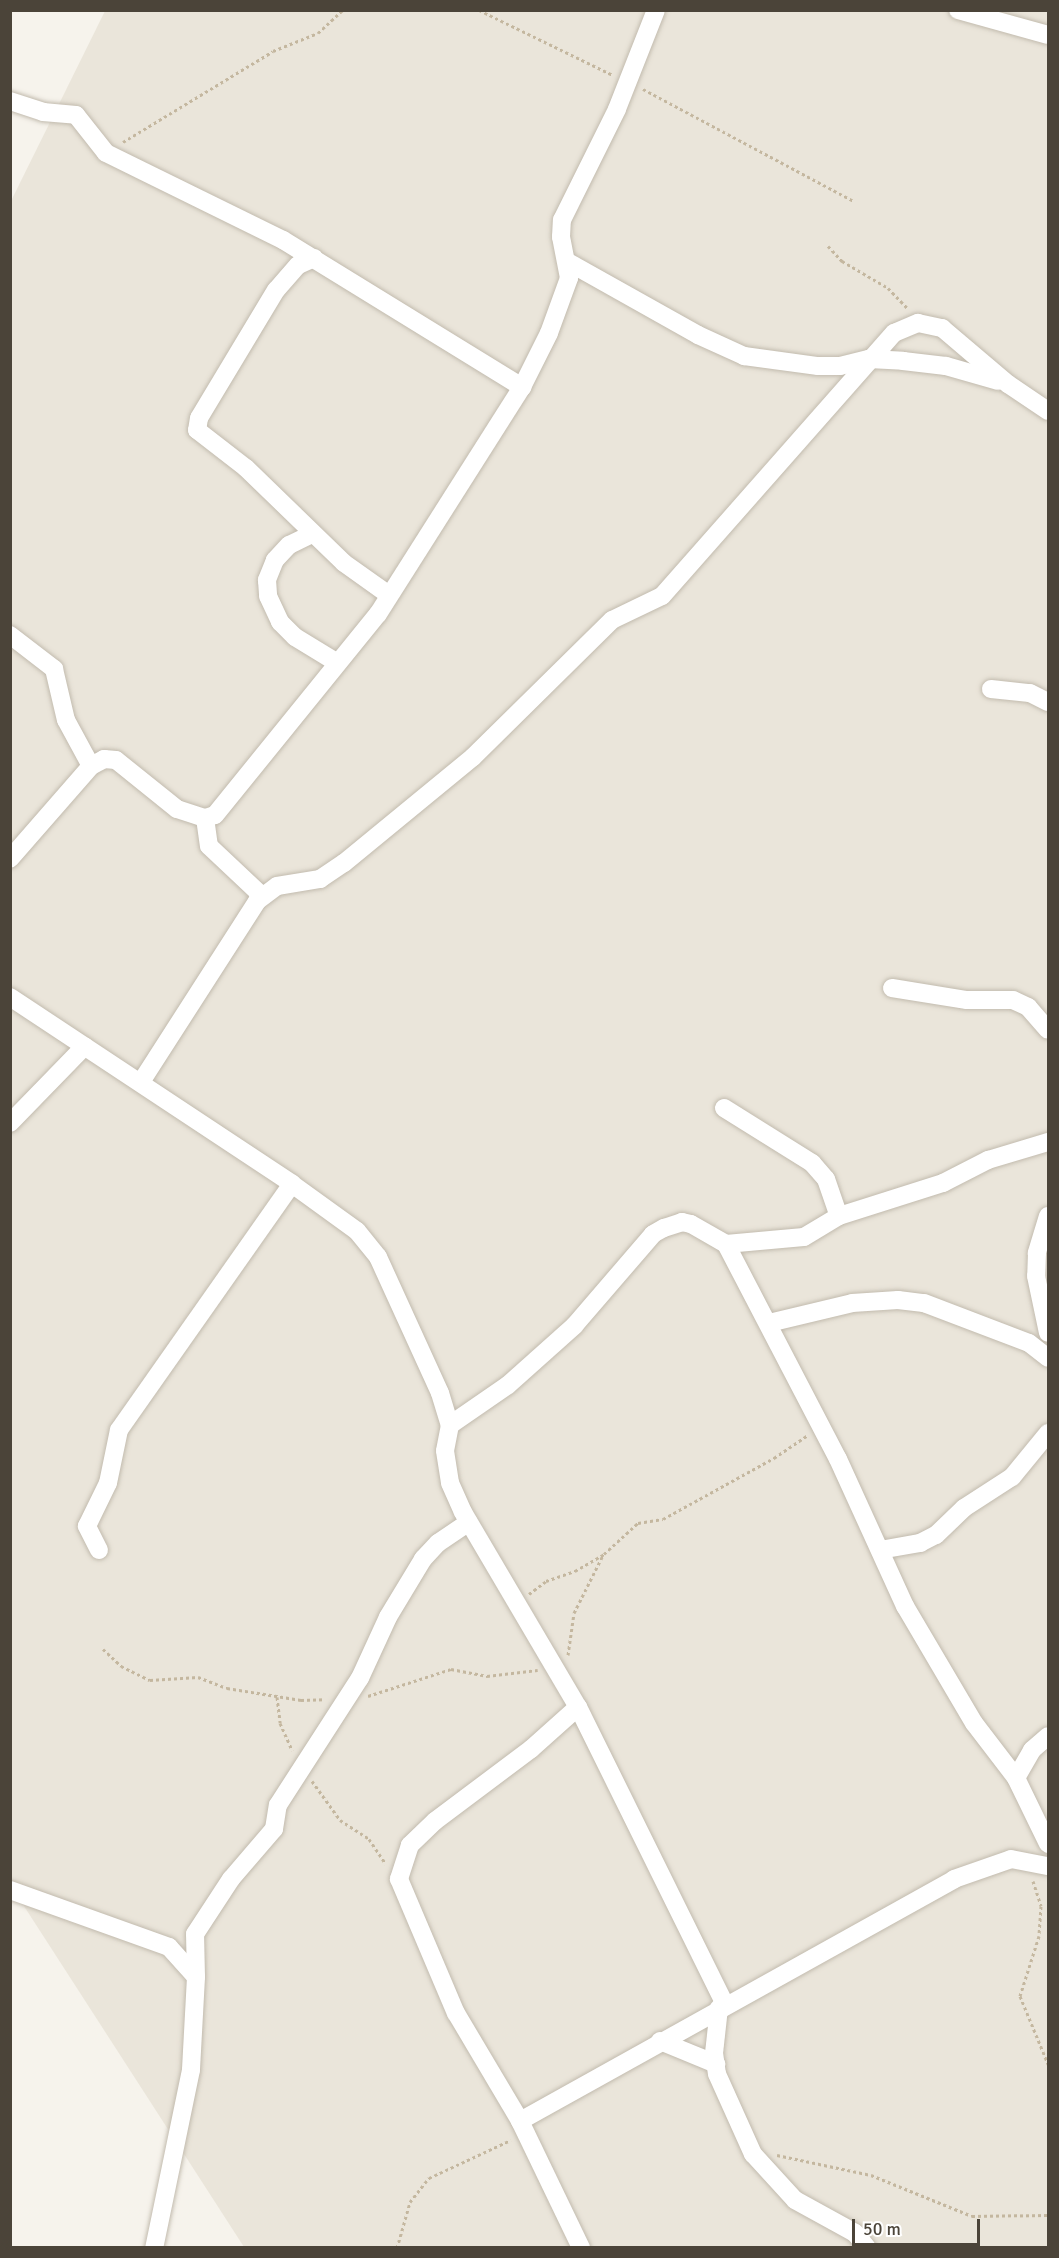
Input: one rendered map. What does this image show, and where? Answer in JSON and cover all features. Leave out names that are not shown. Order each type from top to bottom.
[{"type":"street","points":[[205,818],[224,806],[265,757],[389,595],[522,387],[565,291],[568,262],[561,237],[562,220],[628,82],[656,10]]},
{"type":"street","points":[[958,10],[1048,35]]},
{"type":"street","points":[[10,100],[43,112],[76,115],[106,153],[225,209],[314,258],[522,387]]},
{"type":"street","points":[[314,258],[298,265],[276,290],[196,425],[199,434],[246,468],[312,534],[389,595]]},
{"type":"street","points":[[568,262],[698,335],[744,356],[793,364],[840,366],[869,358],[946,366],[1008,384]]},
{"type":"street","points":[[141,1082],[262,896],[277,886],[320,879],[344,863],[473,756],[612,620],[662,596],[869,358],[894,333],[918,323],[942,328],[1008,384],[1048,411]]},
{"type":"street","points":[[312,534],[289,545],[275,560],[267,580],[268,596],[280,622],[295,638],[336,662]]},
{"type":"street","points":[[10,635],[54,669],[66,720],[91,766]]},
{"type":"street","points":[[991,689],[1030,693],[1048,702]]},
{"type":"street","points":[[10,860],[91,766],[104,759],[116,760],[177,809],[205,818]]},
{"type":"street","points":[[205,818],[208,846],[262,896]]},
{"type":"street","points":[[892,988],[967,1000],[1012,1000],[1028,1007],[1048,1030]]},
{"type":"street","points":[[10,997],[292,1184],[357,1232],[378,1257],[425,1354],[450,1425],[445,1451],[450,1483],[469,1522],[578,1707],[722,2006],[716,2064],[741,2130],[767,2172],[795,2200],[855,2233],[867,2247]]},
{"type":"street","points":[[10,1123],[85,1046]]},
{"type":"street","points":[[724,1108],[812,1162],[826,1179],[839,1216]]},
{"type":"street","points":[[450,1425],[508,1385],[574,1326],[653,1234],[682,1222],[726,1244],[810,1236],[839,1216],[943,1183],[988,1160],[1048,1142]]},
{"type":"street","points":[[99,1550],[87,1526],[108,1483],[119,1430],[168,1366],[292,1184]]},
{"type":"street","points":[[1048,1216],[1037,1253],[1036,1276],[1048,1333]]},
{"type":"street","points":[[726,1244],[769,1323],[880,1550],[904,1606],[974,1723],[1016,1778],[1048,1844]]},
{"type":"street","points":[[769,1323],[852,1303],[898,1299],[924,1303],[1029,1343],[1048,1358]]},
{"type":"street","points":[[880,1550],[920,1542],[936,1535],[964,1508],[1012,1477],[1048,1433]]},
{"type":"street","points":[[154,2247],[190,2070],[196,1977],[195,1934],[231,1879],[274,1829],[278,1805],[346,1698],[423,1559],[438,1543],[469,1522]]},
{"type":"street","points":[[578,1707],[531,1749],[435,1821],[410,1845],[399,1879],[456,2013],[522,2127],[581,2247]]},
{"type":"street","points":[[1016,1778],[1032,1750],[1048,1736]]},
{"type":"street","points":[[522,2127],[660,2041],[954,1879],[1011,1859],[1048,1866]]},
{"type":"street","points":[[10,1890],[169,1947],[196,1977]]},
{"type":"street","points":[[660,2041],[716,2064]]},
{"type":"path","points":[[106,153],[273,51],[318,33],[343,10]]},
{"type":"path","points":[[479,10],[628,82],[854,201]]},
{"type":"path","points":[[828,246],[842,261],[888,288],[918,323]]},
{"type":"path","points":[[518,1602],[546,1581],[575,1571],[604,1554],[638,1523],[663,1519],[774,1458],[820,1427]]},
{"type":"path","points":[[103,1649],[121,1666],[150,1680],[198,1677],[226,1688],[301,1700],[376,1696],[451,1669],[487,1676],[560,1676],[574,1613],[604,1554]]},
{"type":"path","points":[[277,1696],[280,1723],[302,1765],[340,1820],[369,1839],[399,1879]]},
{"type":"path","points":[[1030,1861],[1041,1906],[1040,1927],[1020,1996],[1048,2064]]},
{"type":"path","points":[[397,2247],[411,2202],[429,2178],[476,2159],[522,2127]]},
{"type":"path","points":[[769,2149],[785,2157],[871,2175],[972,2216],[1048,2215]]},
{"type":"shaded area","points":[[105,11],[1048,11],[1048,2247],[244,2247],[11,1886],[10,203]]}]
